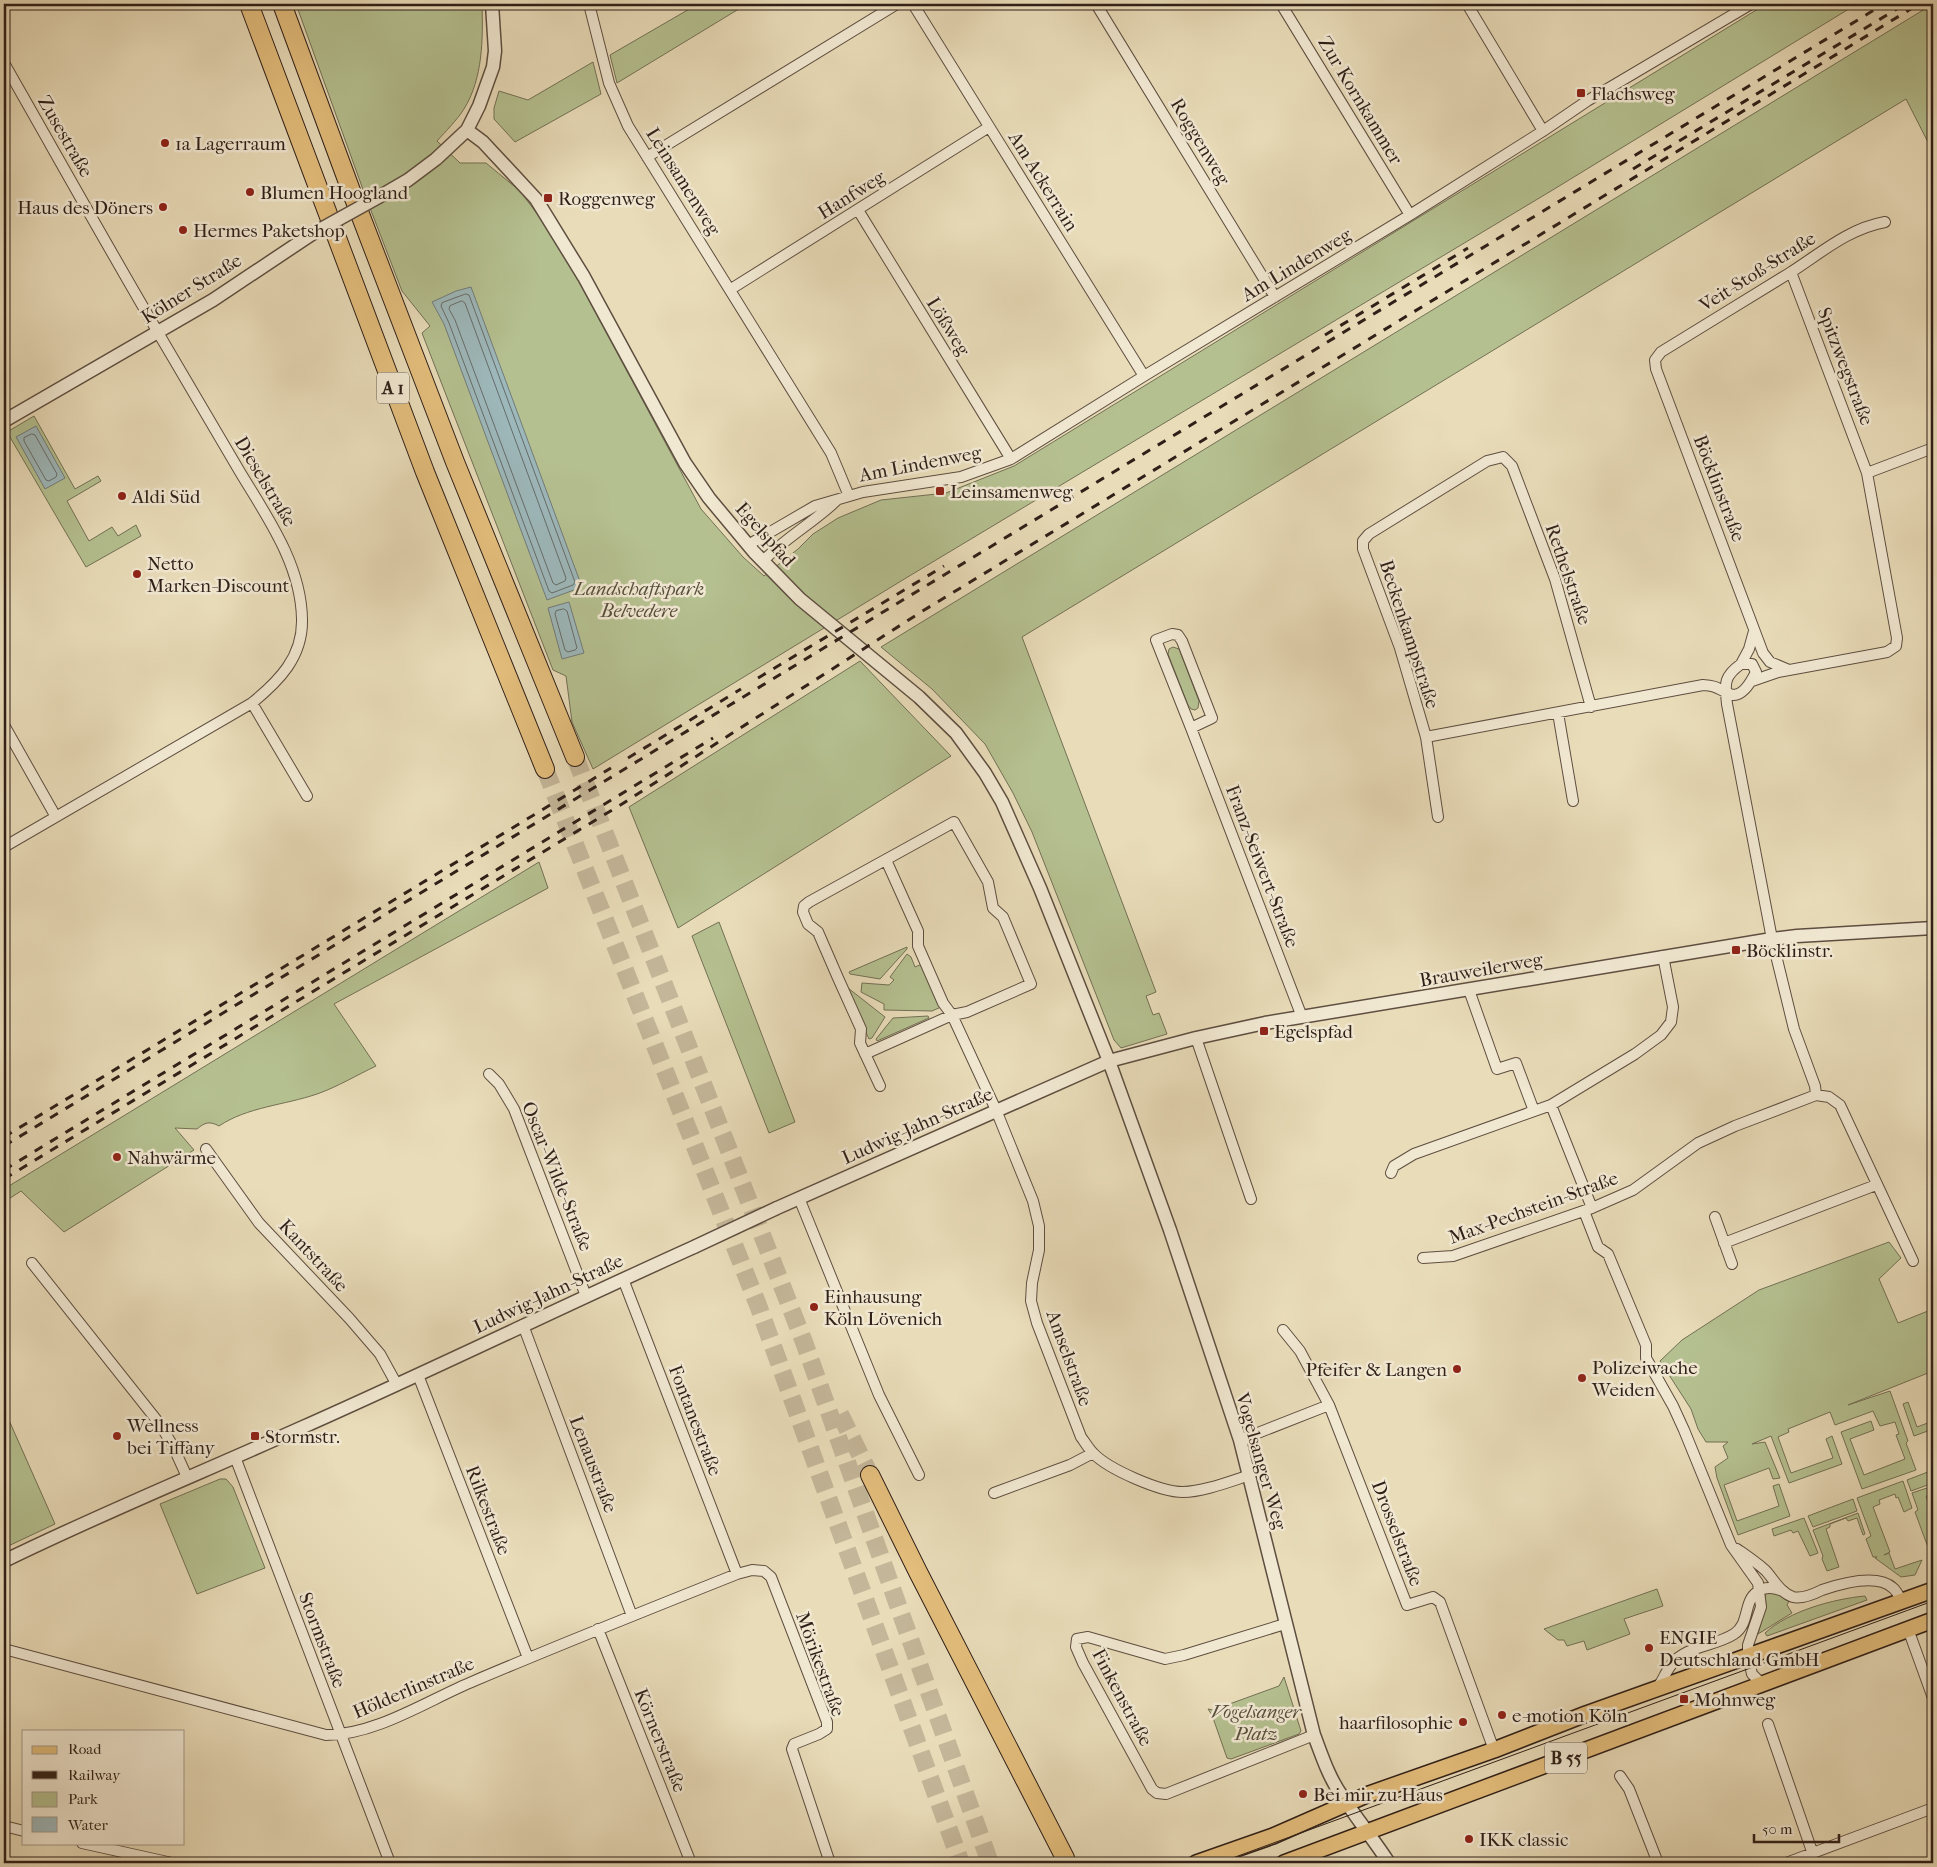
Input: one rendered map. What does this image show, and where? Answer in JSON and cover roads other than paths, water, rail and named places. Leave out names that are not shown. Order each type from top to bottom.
[{"type":"highway","name":"A 1","points":[[249,4],[425,472],[545,769]]},
{"type":"highway","name":"A 1","points":[[282,4],[455,462],[575,757]]},
{"type":"highway","points":[[870,1475],[918,1572],[1068,1861]]},
{"type":"main road","name":"B 55","points":[[1196,1863],[1273,1836],[1348,1803],[1658,1688],[1933,1590]]},
{"type":"main road","name":"B 55","points":[[1284,1863],[1933,1620]]},
{"type":"street","points":[[467,130],[479,106],[493,67],[495,51],[492,4]]},
{"type":"street","name":"Leinsamenweg","points":[[589,4],[606,73],[617,104],[647,157],[731,289],[831,453],[849,496]]},
{"type":"street","points":[[647,157],[897,4]]},
{"type":"street","name":"Am Ackerrain","points":[[913,4],[1144,376]]},
{"type":"street","name":"Roggenweg","points":[[1096,4],[1275,298]]},
{"type":"street","name":"Zur Kornkammer","points":[[1281,4],[1410,215]]},
{"type":"street","points":[[1467,4],[1543,131]]},
{"type":"street","name":"Am Lindenweg","points":[[748,545],[815,506],[849,496],[961,477],[1011,459],[1410,215],[1587,101],[1751,4]]},
{"type":"street","name":"Zusestraße","points":[[4,63],[158,331]]},
{"type":"street","name":"Hanfweg","points":[[731,289],[989,127]]},
{"type":"street","name":"Kölner Straße","points":[[4,421],[213,300],[312,234],[408,180],[436,159],[467,130]]},
{"type":"street","name":"Egelspfad","points":[[467,130],[483,142],[536,199],[584,278],[685,463],[709,498],[748,545],[806,604],[938,714],[969,749],[1002,802],[1015,829],[1109,1061]]},
{"type":"street","name":"Lößweg","points":[[858,210],[1011,459]]},
{"type":"street","name":"Veit-Stoß-Straße","points":[[1655,360],[1661,352],[1791,272],[1845,235],[1872,224],[1885,222]]},
{"type":"street","name":"Spitzwegstraße","points":[[1789,670],[1888,652],[1896,646],[1897,638],[1867,473],[1791,272]]},
{"type":"street","name":"Dieselstraße","points":[[4,847],[252,703],[275,684],[293,660],[300,638],[302,620],[300,592],[284,546],[158,331]]},
{"type":"street","name":"Böcklinstraße","points":[[1655,360],[1656,369],[1766,658],[1770,662],[1789,670]]},
{"type":"street","points":[[1867,473],[1933,448]]},
{"type":"street","name":"Beckenkampstraße","points":[[1438,817],[1426,737],[1400,648],[1363,549],[1363,541],[1369,534],[1487,461],[1502,457]]},
{"type":"street","name":"Rethelstraße","points":[[1502,457],[1512,466],[1555,579],[1591,707]]},
{"type":"street","name":"Am Lindenweg","points":[[762,560],[777,546],[822,515],[837,501]]},
{"type":"street","points":[[1426,737],[1714,683],[1741,664],[1753,638],[1754,627]]},
{"type":"street","name":"Franz-Seiwert-Straße","points":[[1191,728],[1212,718],[1182,641],[1178,635],[1172,634],[1156,640],[1302,1017]]},
{"type":"street","points":[[1730,722],[1732,710],[1743,690],[1754,676],[1760,662],[1762,648]]},
{"type":"street","points":[[1741,664],[1752,664],[1754,676]]},
{"type":"street","points":[[1754,676],[1789,670]]},
{"type":"street","points":[[1730,673],[1726,679],[1730,722],[1772,939],[1794,1029],[1815,1086],[1816,1095],[1829,1097],[1840,1105],[1876,1185],[1914,1261]]},
{"type":"street","points":[[1703,686],[1714,686],[1735,695],[1743,690]]},
{"type":"street","points":[[252,703],[306,796]]},
{"type":"street","points":[[1558,713],[1573,801]]},
{"type":"street","points":[[4,725],[56,817]]},
{"type":"street","points":[[865,1054],[952,1015],[967,1012],[1031,984],[1003,917],[993,908],[988,882],[954,822],[804,906],[803,912],[808,924],[818,932],[860,1029],[860,1043],[865,1054],[880,1086]]},
{"type":"street","name":"Amselstraße","points":[[886,860],[918,931],[918,946],[942,1003],[952,1015],[996,1110],[1027,1184],[1039,1226],[1039,1250],[1032,1283],[1032,1301],[1037,1323],[1081,1437],[1093,1453],[1131,1477],[1156,1487],[1183,1492],[1216,1486],[1250,1475]]},
{"type":"street","name":"Brauweilerweg","points":[[1109,1061],[1196,1038],[1302,1017],[1663,956],[1796,936],[1933,928]]},
{"type":"street","points":[[1391,1173],[1394,1166],[1414,1154],[1551,1105],[1635,1054],[1661,1035],[1671,1022],[1673,1007],[1663,956]]},
{"type":"street","points":[[1468,990],[1497,1069],[1516,1063],[1534,1111]]},
{"type":"street","points":[[1196,1038],[1251,1199]]},
{"type":"street","name":"Ludwig-Jahn-Straße","points":[[4,1561],[187,1477],[418,1376],[523,1325],[694,1248],[799,1198],[1109,1061]]},
{"type":"street","name":"Vogelsanger Weg","points":[[1109,1061],[1151,1175],[1240,1440],[1314,1736],[1328,1771],[1342,1796],[1389,1863]]},
{"type":"street","name":"Oscar-Wilde-Straße","points":[[489,1074],[499,1084],[514,1109],[586,1296]]},
{"type":"street","name":"Max-Pechstein-Straße","points":[[1423,1258],[1453,1256],[1588,1209],[1633,1190],[1698,1143],[1735,1126],[1816,1095]]},
{"type":"street","points":[[1551,1105],[1588,1209],[1598,1247],[1608,1254],[1646,1345],[1646,1358],[1684,1430],[1731,1545],[1755,1577],[1762,1607],[1748,1645],[1748,1656],[1752,1674],[1764,1684]]},
{"type":"street","name":"Kantstraße","points":[[206,1149],[264,1228],[349,1318],[380,1354],[397,1385]]},
{"type":"street","points":[[1724,1243],[1876,1185]]},
{"type":"street","points":[[799,1198],[879,1395],[919,1474]]},
{"type":"street","points":[[1715,1217],[1732,1264]]},
{"type":"street","points":[[32,1262],[159,1423],[173,1446],[187,1477]]},
{"type":"street","name":"Fontanestraße","points":[[623,1279],[737,1574]]},
{"type":"street","name":"Lenaustraße","points":[[523,1325],[632,1616]]},
{"type":"street","name":"Drosselstraße","points":[[1283,1330],[1300,1351],[1340,1429],[1405,1602],[1407,1605],[1411,1605],[1433,1597],[1440,1602],[1494,1750]]},
{"type":"street","name":"Rilkestraße","points":[[418,1376],[528,1658]]},
{"type":"street","points":[[1240,1440],[1329,1405]]},
{"type":"street","points":[[994,1493],[1070,1465],[1093,1453]]},
{"type":"street","name":"Stormstraße","points":[[234,1457],[390,1863]]},
{"type":"street","points":[[1731,1545],[1758,1564],[1783,1590],[1793,1597],[1809,1595],[1838,1584],[1878,1581],[1894,1588],[1902,1601]]},
{"type":"street","name":"Mörikestraße","points":[[737,1574],[759,1570],[764,1571],[771,1577],[827,1722],[827,1729],[794,1744],[792,1749],[830,1863]]},
{"type":"street","name":"Hölderlinstraße","points":[[4,1649],[326,1735],[341,1735],[381,1723],[456,1688],[737,1574]]},
{"type":"street","points":[[1658,1688],[1672,1662],[1686,1653],[1734,1634],[1741,1627],[1747,1614],[1750,1598],[1759,1590],[1774,1588],[1783,1590]]},
{"type":"street","name":"Finkenstraße","points":[[1285,1624],[1165,1659],[1108,1641],[1088,1637],[1077,1639],[1076,1647],[1083,1664],[1152,1789],[1157,1793],[1166,1794],[1314,1736]]},
{"type":"street","name":"Körnerstraße","points":[[598,1629],[691,1863]]},
{"type":"street","points":[[1908,1629],[1933,1698]]},
{"type":"street","points":[[1768,1724],[1815,1858]]},
{"type":"street","points":[[1620,1776],[1629,1789],[1658,1863]]},
{"type":"street","points":[[1786,1863],[1815,1858],[1933,1808]]},
{"type":"street","points":[[4,1826],[22,1830]]},
{"type":"street","points":[[86,1844],[151,1861],[172,1863]]},
{"type":"street","points":[[492,1863],[500,1863]]},
{"type":"water","points":[[471,287],[582,587],[547,600],[444,324],[432,302],[456,291]]},
{"type":"water","points":[[36,426],[65,478],[45,489],[16,437]]},
{"type":"water","points":[[569,602],[584,653],[562,659],[548,608]]},
{"type":"tunnel","points":[[575,757],[804,1342],[990,1863]]},
{"type":"tunnel","points":[[545,769],[758,1305],[961,1863]]},
{"type":"tunnel","points":[[840,1414],[870,1475]]},
{"type":"tram line","points":[[1219,1863],[1933,1601]]},
{"type":"railway","points":[[4,1146],[1884,4]]},
{"type":"railway","points":[[1633,169],[1905,4]]},
{"type":"railway","points":[[4,1179],[622,804],[921,612],[1919,4]]},
{"type":"railway","points":[[1325,335],[1468,248]]},
{"type":"railway","points":[[758,678],[944,566]]},
{"type":"railway","points":[[628,758],[741,689]]},
{"type":"railway","points":[[4,1170],[713,738]]},
{"type":"railway","points":[[4,1137],[611,768]]},
{"type":"place","name":"Flachsweg","points":[[1581,93]]},
{"type":"place","name":"1a Lagerraum","points":[[165,143]]},
{"type":"place","name":"Blumen Hoogland","points":[[250,192]]},
{"type":"place","name":"Roggenweg","points":[[548,198]]},
{"type":"place","name":"Haus des Döners","points":[[163,207]]},
{"type":"place","name":"Hermes Paketshop","points":[[183,230]]},
{"type":"place","name":"Leinsamenweg","points":[[940,491]]},
{"type":"place","name":"Aldi Süd","points":[[122,496]]},
{"type":"place","name":"Netto Marken-Discount","points":[[137,574]]},
{"type":"place","name":"Böcklinstr.","points":[[1736,950]]},
{"type":"place","name":"Egelspfad","points":[[1264,1031]]},
{"type":"place","name":"Nahwärme","points":[[117,1157]]},
{"type":"place","name":"Einhausung Köln Lövenich","points":[[814,1307]]},
{"type":"place","name":"Pfeifer & Langen","points":[[1457,1369]]},
{"type":"place","name":"Polizeiwache Weiden","points":[[1582,1378]]},
{"type":"place","name":"Wellness bei Tiffany","points":[[117,1436]]},
{"type":"place","name":"Stormstr.","points":[[255,1436]]},
{"type":"place","name":"ENGIE Deutschland GmbH","points":[[1649,1648]]},
{"type":"place","name":"Mohnweg","points":[[1684,1699]]},
{"type":"place","name":"e-motion Köln","points":[[1502,1715]]},
{"type":"place","name":"haarfilosophie","points":[[1463,1722]]},
{"type":"place","name":"Bei mir zu Haus","points":[[1303,1794]]},
{"type":"place","name":"IKK classic","points":[[1469,1839]]},
{"type":"park label","name":"Landschaftspark Belvedere","points":[[639,599]]},
{"type":"park label","name":"Vogelsanger Platz","points":[[1256,1722]]}]
